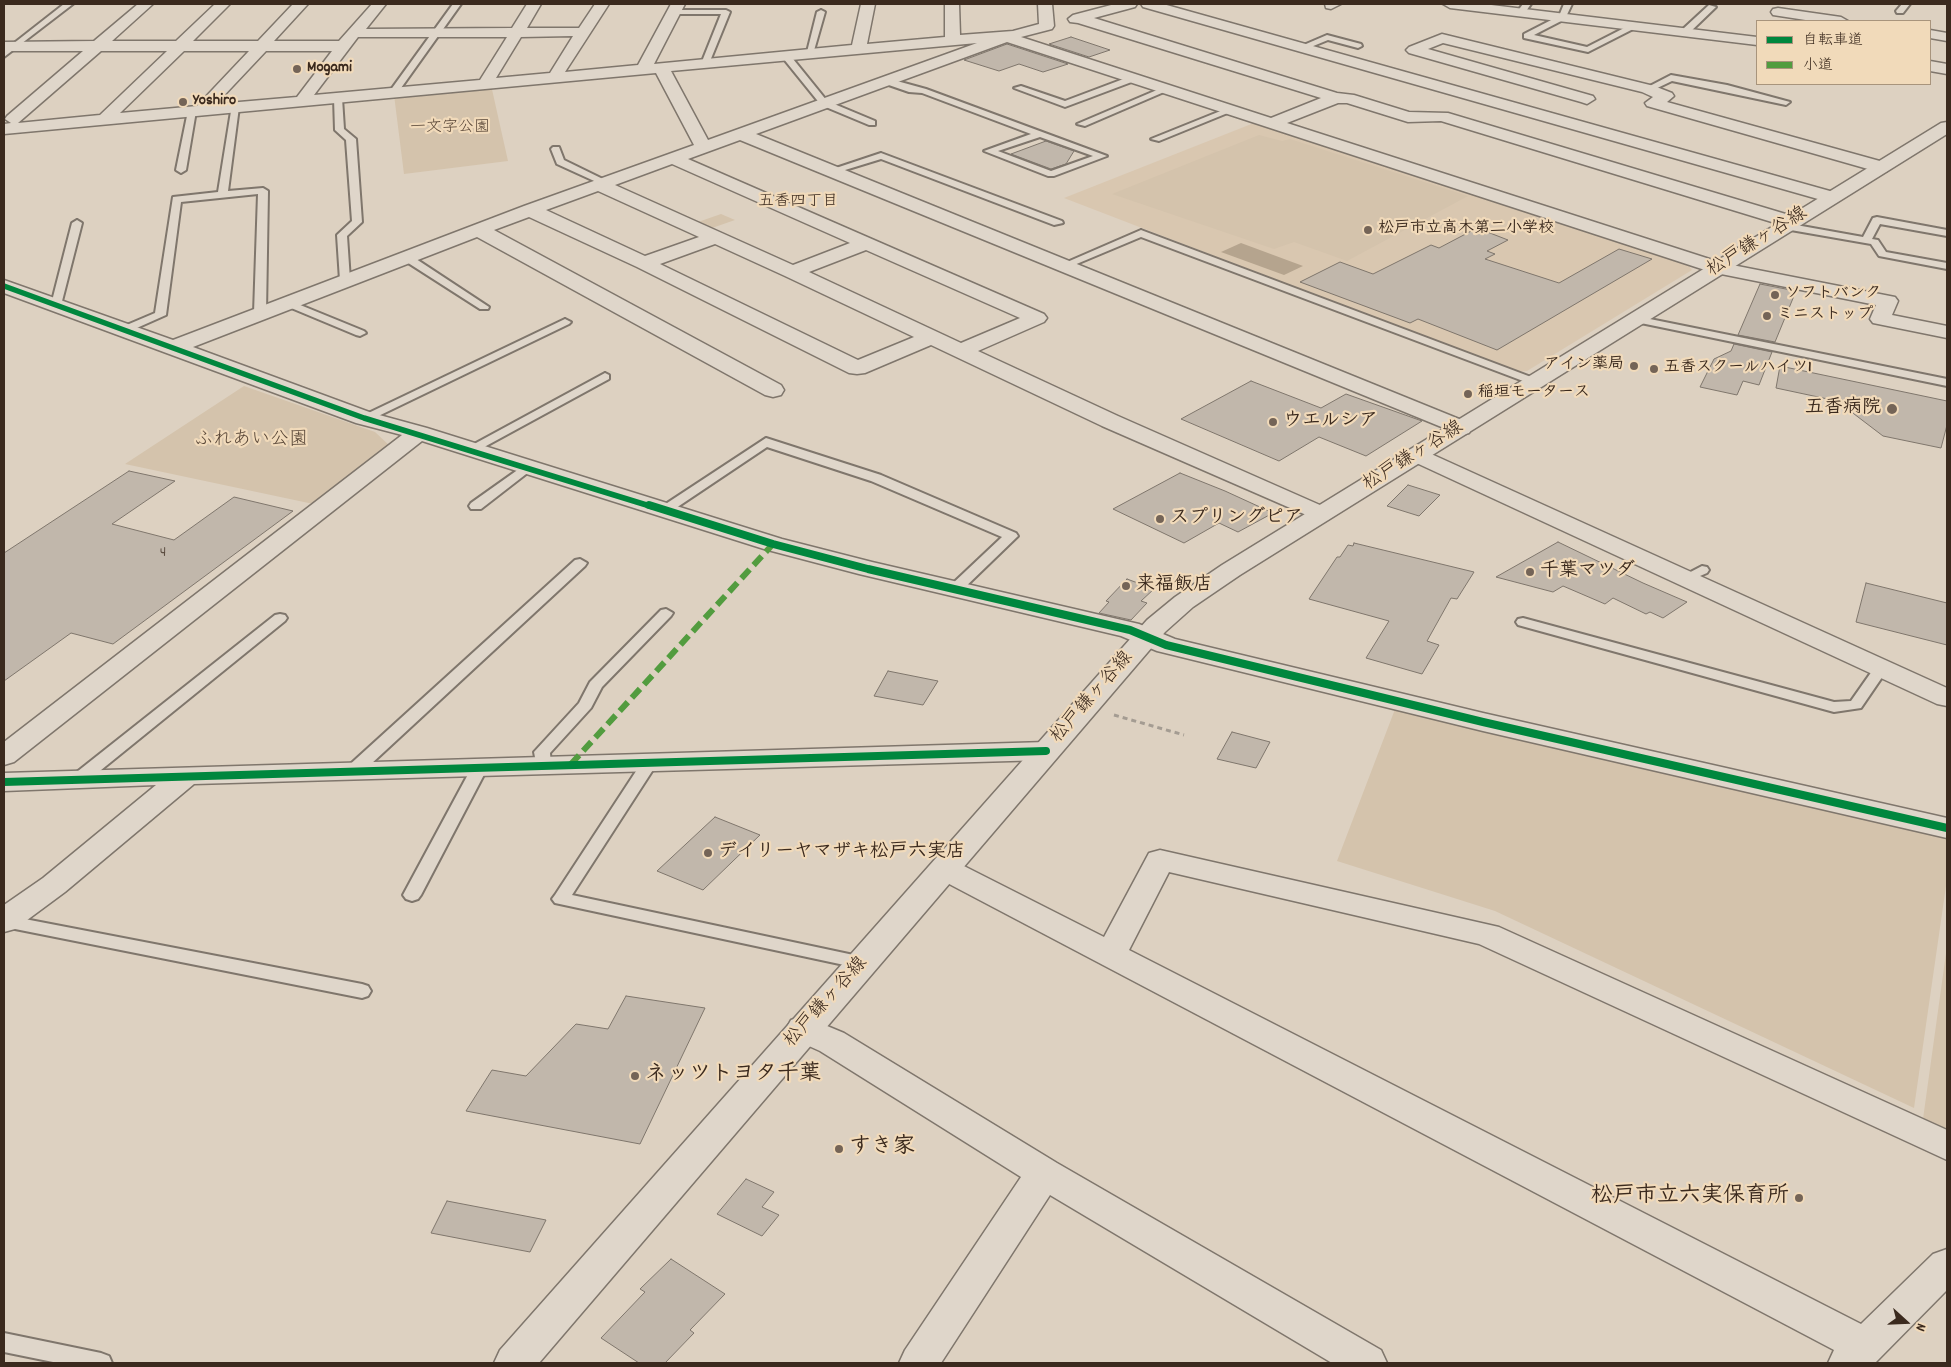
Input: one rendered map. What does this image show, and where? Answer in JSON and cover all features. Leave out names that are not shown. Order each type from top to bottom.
[{"type":"street","points":[[8,124],[146,4]]},
{"type":"street","points":[[104,120],[223,4]]},
{"type":"street","points":[[196,111],[300,4]]},
{"type":"street","points":[[302,101],[343,46],[380,4]]},
{"type":"street","points":[[484,84],[534,4]]},
{"type":"street","points":[[557,72],[602,4]]},
{"type":"street","points":[[859,49],[868,4]]},
{"type":"street","points":[[952,4],[953,40]]},
{"type":"street","points":[[1045,4],[1047,26]]},
{"type":"street","points":[[1148,4],[1832,198]]},
{"type":"street","points":[[1450,4],[1565,10],[1635,26],[1753,36]]},
{"type":"street","points":[[173,346],[530,210],[886,80],[1009,36],[1124,5]]},
{"type":"street","points":[[644,69],[676,8]]},
{"type":"street","points":[[1778,12],[1834,20]]},
{"type":"street","points":[[1078,18],[1336,98],[1348,98],[1408,117],[1442,116],[1788,224]]},
{"type":"street","points":[[355,33],[582,32]]},
{"type":"street","points":[[1931,34],[1947,37]]},
{"type":"street","points":[[8,124],[104,120],[1009,36],[1718,268],[1888,301],[1880,319],[1947,332]]},
{"type":"street","points":[[1587,99],[1414,50],[1442,38],[1648,89],[1666,96],[1653,103],[1881,167]]},
{"type":"street","points":[[10,46],[343,46]]},
{"type":"street","points":[[1931,66],[1947,69]]},
{"type":"street","points":[[661,68],[704,148]]},
{"type":"street","points":[[1543,86],[1576,71]]},
{"type":"street","points":[[1272,123],[1336,98]]},
{"type":"street","name":"松戸鎌ヶ谷線","points":[[514,1363],[1156,626],[1184,602],[1320,514],[1947,126]]},
{"type":"street","points":[[741,134],[1461,428]]},
{"type":"street","points":[[674,159],[1037,318],[960,351]]},
{"type":"street","points":[[603,184],[930,338],[1320,514]]},
{"type":"street","points":[[530,210],[644,263],[857,368],[930,338]]},
{"type":"street","points":[[479,230],[773,390]]},
{"type":"street","points":[[644,263],[715,238]]},
{"type":"street","points":[[792,272],[868,243]]},
{"type":"street","points":[[4,286],[173,346],[364,418],[471,449],[662,510],[859,567],[1130,630],[1145,638],[1166,645],[1483,722],[1947,828]]},
{"type":"street","points":[[4,756],[419,433]]},
{"type":"street","points":[[1418,455],[1694,574],[1947,698]]},
{"type":"street","points":[[4,782],[187,775],[352,772],[1046,751]]},
{"type":"street","points":[[4,921],[54,885],[187,775]]},
{"type":"street","points":[[1111,954],[1160,860],[1488,935],[1947,1146]]},
{"type":"street","points":[[945,870],[1111,954],[1856,1355],[1947,1265]]},
{"type":"street","points":[[803,1029],[832,1042],[1044,1173],[1367,1363]]},
{"type":"street","points":[[919,1363],[1044,1173]]},
{"type":"lane","points":[[4,56],[10,46],[69,4]]},
{"type":"lane","points":[[393,92],[457,4]]},
{"type":"lane","points":[[1900,11],[1906,4]]},
{"type":"lane","points":[[1686,31],[1712,7]]},
{"type":"lane","points":[[676,8],[726,12],[705,64]]},
{"type":"lane","points":[[1565,10],[1527,36],[1588,50],[1635,26]]},
{"type":"lane","points":[[809,54],[821,12]]},
{"type":"lane","points":[[1303,47],[1327,37],[1358,46]]},
{"type":"lane","points":[[786,56],[824,103],[872,123]]},
{"type":"lane","points":[[1018,88],[1065,104],[1134,78]]},
{"type":"lane","points":[[1648,89],[1671,78],[1786,102]]},
{"type":"lane","points":[[886,80],[912,90],[923,91],[1102,156],[1051,174],[989,151],[1040,134]]},
{"type":"lane","points":[[1082,124],[1167,89]]},
{"type":"lane","points":[[338,98],[340,130],[351,139],[357,222],[342,235],[345,280]]},
{"type":"lane","points":[[223,194],[235,107]]},
{"type":"lane","points":[[1156,139],[1231,110]]},
{"type":"lane","points":[[181,170],[196,111]]},
{"type":"lane","points":[[556,149],[560,162],[603,184]]},
{"type":"lane","points":[[832,171],[881,156],[1058,223]]},
{"type":"lane","points":[[126,329],[160,315],[176,198],[263,191],[260,313]]},
{"type":"lane","points":[[1866,241],[1877,220],[1947,233]]},
{"type":"lane","points":[[56,305],[77,223]]},
{"type":"lane","points":[[1788,224],[1874,242],[1883,254],[1947,266]]},
{"type":"lane","points":[[1063,266],[1141,233],[1535,382]]},
{"type":"lane","points":[[406,257],[484,307]]},
{"type":"lane","points":[[288,302],[360,333]]},
{"type":"lane","points":[[1635,319],[1947,383]]},
{"type":"lane","points":[[364,418],[566,322]]},
{"type":"lane","points":[[471,449],[605,377]]},
{"type":"lane","points":[[662,510],[766,442],[876,478],[1011,536],[956,589]]},
{"type":"lane","points":[[476,506],[526,468]]},
{"type":"lane","points":[[352,772],[580,563]]},
{"type":"lane","points":[[543,765],[542,752],[586,705],[595,685],[666,613]]},
{"type":"lane","points":[[79,779],[280,618]]},
{"type":"lane","points":[[1523,622],[1834,708],[1856,705],[1882,667]]},
{"type":"lane","points":[[650,762],[561,899],[863,963]]},
{"type":"lane","points":[[412,895],[480,768]]},
{"type":"lane","points":[[4,921],[362,991]]},
{"type":"lane","points":[[4,1342],[101,1363]]},
{"type":"path","points":[[1109,714],[1184,735]]},
{"type":"shaded area","name":"松戸市立高木第二小学校","points":[[1259,121],[1686,262],[1692,270],[1527,371],[1516,372],[1064,198]]},
{"type":"shaded area","points":[[1241,243],[1303,266],[1284,275],[1221,252]]},
{"type":"green space","name":"一文字公園","points":[[491,85],[508,161],[404,174],[394,95]]},
{"type":"green space","points":[[1259,135],[1282,141],[1290,139],[1468,196],[1347,261],[1294,242],[1274,249],[1112,194]]},
{"type":"green space","points":[[721,214],[735,220],[712,228],[698,222]]},
{"type":"green space","name":"ふれあい公園","points":[[244,386],[375,432],[391,447],[318,505],[125,464]]},
{"type":"green space","points":[[1397,704],[1947,836],[1947,879],[1914,1108],[1495,911],[1337,861]]},
{"type":"green space","points":[[1947,946],[1947,1132],[1923,1119]]},
{"type":"building","points":[[1071,37],[1110,50],[1089,57],[1049,44]]},
{"type":"building","points":[[1007,44],[1068,64],[1043,72],[1019,64],[999,71],[964,60]]},
{"type":"building","points":[[1046,141],[1074,151],[1066,164],[1051,169],[1011,154]]},
{"type":"building","points":[[1477,228],[1508,240],[1487,251],[1495,254],[1485,259],[1559,283],[1619,249],[1652,259],[1497,350],[1418,319],[1410,323],[1300,282],[1340,262],[1373,274],[1431,245],[1439,248]]},
{"type":"building","points":[[1760,284],[1796,291],[1775,342],[1738,335]]},
{"type":"building","points":[[1734,344],[1772,352],[1759,385],[1743,381],[1737,395],[1700,387],[1714,359],[1731,351]]},
{"type":"building","points":[[1780,366],[1947,401],[1947,425],[1941,448],[1883,436],[1837,401],[1776,388]]},
{"type":"building","points":[[1251,381],[1321,408],[1346,394],[1422,421],[1366,456],[1319,437],[1279,461],[1181,419]]},
{"type":"building","points":[[129,471],[175,481],[112,524],[174,540],[234,497],[293,511],[113,644],[71,633],[4,681],[4,553]]},
{"type":"building","points":[[1180,473],[1273,513],[1238,532],[1219,523],[1184,543],[1113,509]]},
{"type":"building","points":[[1408,485],[1440,495],[1419,516],[1387,506]]},
{"type":"building","points":[[1558,542],[1687,602],[1663,618],[1650,612],[1646,614],[1613,598],[1605,604],[1563,586],[1553,592],[1496,577]]},
{"type":"building","points":[[1354,543],[1474,572],[1457,599],[1451,598],[1427,641],[1439,645],[1422,674],[1366,658],[1389,621],[1309,599],[1337,557],[1340,557],[1348,545],[1353,546]]},
{"type":"building","points":[[1127,579],[1154,589],[1141,601],[1147,603],[1131,620],[1099,613],[1109,602],[1106,601]]},
{"type":"building","points":[[1866,583],[1947,603],[1947,645],[1856,622]]},
{"type":"building","points":[[888,671],[938,681],[923,705],[874,696]]},
{"type":"building","points":[[1232,732],[1270,742],[1256,768],[1217,759]]},
{"type":"building","points":[[715,817],[760,835],[703,890],[657,871]]},
{"type":"building","points":[[626,996],[705,1008],[640,1144],[466,1111],[492,1070],[526,1076],[576,1024],[608,1029]]},
{"type":"building","points":[[746,1179],[774,1192],[762,1207],[779,1215],[762,1236],[717,1214]]},
{"type":"building","points":[[447,1201],[546,1220],[530,1252],[431,1233]]},
{"type":"building","points":[[671,1259],[725,1294],[690,1330],[694,1333],[665,1363],[639,1363],[601,1338],[645,1292],[640,1289]]},
{"type":"marked path","points":[[571,764],[773,544]]},
{"type":"cycle path","points":[[4,286],[126,329],[364,418],[419,433],[773,544],[868,569],[1130,630],[1166,645],[1483,722],[1947,828]]},
{"type":"cycle path","points":[[4,782],[187,775],[352,772],[1046,751]]},
{"type":"place","name":"Mogami","points":[[297,69]]},
{"type":"place","name":"Yoshiro","points":[[183,102]]},
{"type":"place","name":"松戸市立高木第二小学校","points":[[1368,230]]},
{"type":"place","name":"ソフトバンク","points":[[1775,295]]},
{"type":"place","name":"ミニストップ","points":[[1767,316]]},
{"type":"place","name":"アイン薬局","points":[[1634,366]]},
{"type":"place","name":"五香スクールハイツ1","points":[[1654,369]]},
{"type":"place","name":"稲垣モータース","points":[[1468,394]]},
{"type":"place","name":"五香病院","points":[[1892,409]]},
{"type":"place","name":"ウエルシア","points":[[1273,422]]},
{"type":"place","name":"スプリングピア","points":[[1160,519]]},
{"type":"place","name":"千葉マツダ","points":[[1530,572]]},
{"type":"place","name":"来福飯店","points":[[1126,586]]},
{"type":"place","name":"デイリーヤマザキ松戸六実店","points":[[708,853]]},
{"type":"place","name":"ネッツトヨタ千葉","points":[[635,1076]]},
{"type":"place","name":"すき家","points":[[839,1149]]},
{"type":"place","name":"松戸市立六実保育所","points":[[1799,1198]]},
{"type":"district","name":"五香四丁目","points":[[798,203]]}]
